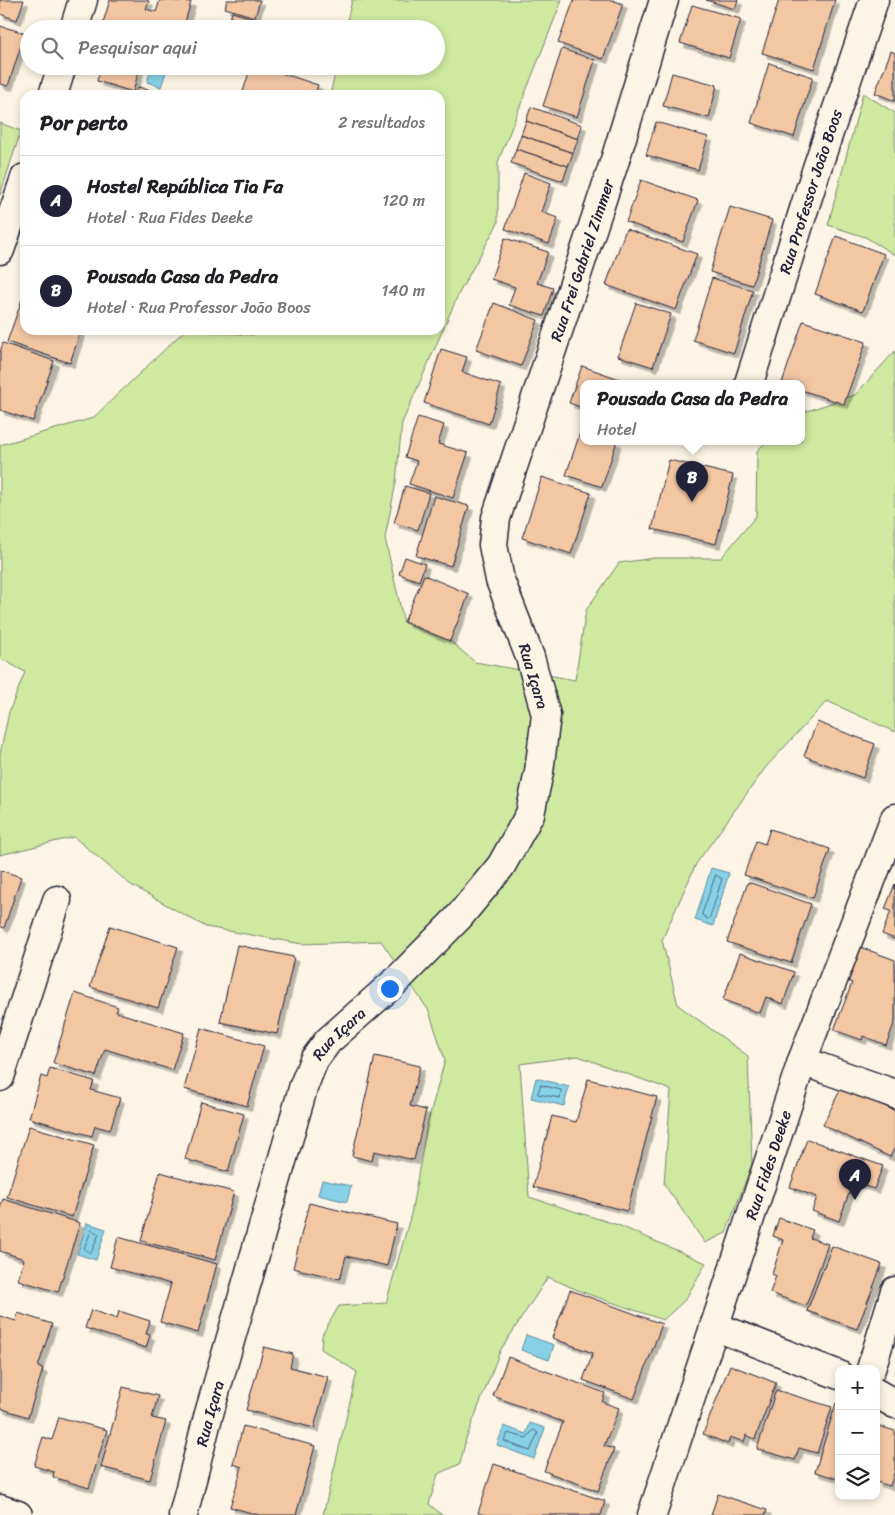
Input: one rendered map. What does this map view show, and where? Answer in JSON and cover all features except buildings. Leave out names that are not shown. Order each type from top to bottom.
[{"type":"street","points":[[77,20],[83,0]]},
{"type":"street","name":"Rua Frei Gabriel Zimmer","points":[[496,518],[615,160],[664,0]]},
{"type":"street","name":"Rua Professor João Boos","points":[[750,380],[817,168],[874,0]]},
{"type":"street","points":[[55,90],[59,75]]},
{"type":"street","points":[[0,250],[20,192]]},
{"type":"street","name":"Rua Içara","points":[[183,1515],[211,1407],[304,1085],[314,1060],[328,1042],[396,981],[458,918],[501,866],[530,814],[539,772],[546,715],[530,657],[500,580],[493,545],[496,518]]},
{"type":"street","name":"Rua Fides Deeke","points":[[652,1515],[802,1061],[895,818]]},
{"type":"street","points":[[0,1078],[57,900]]},
{"type":"street","points":[[802,1061],[895,1094]]},
{"type":"street","points":[[871,1365],[895,1291]]},
{"type":"street","points":[[714,1326],[835,1373]]},
{"type":"street","points":[[880,1395],[895,1404]]},
{"type":"street","points":[[0,1509],[18,1515]]},
{"type":"green space","points":[[352,0],[562,0],[498,162],[498,223],[459,293],[445,325],[445,90],[331,90],[335,75],[445,75],[445,20],[347,20]]},
{"type":"green space","points":[[863,93],[895,113],[895,255],[865,237],[828,225]]},
{"type":"green space","points":[[0,123],[20,131],[20,134],[0,195]]},
{"type":"green space","points":[[180,335],[441,335],[402,423],[396,482],[385,538],[404,623],[450,641],[475,662],[575,680],[586,610],[619,563],[654,558],[721,558],[756,516],[757,451],[763,445],[805,445],[805,412],[855,395],[895,351],[895,732],[827,701],[766,767],[696,864],[662,940],[678,1005],[748,1056],[752,1164],[726,1233],[705,1243],[664,1184],[671,1090],[578,1056],[520,1064],[529,1197],[618,1225],[706,1263],[685,1300],[663,1320],[582,1292],[548,1277],[500,1351],[466,1439],[460,1464],[438,1474],[429,1504],[442,1515],[323,1515],[357,1372],[321,1349],[322,1335],[339,1306],[386,1303],[411,1214],[427,1125],[445,1060],[429,1011],[381,941],[302,944],[206,927],[131,885],[74,837],[0,855],[0,754],[9,712],[25,672],[0,658],[0,445],[93,418]]},
{"type":"water","points":[[149,75],[165,75],[161,87],[147,82]]},
{"type":"water","points":[[711,868],[729,873],[713,926],[695,920]]},
{"type":"water","points":[[536,1078],[569,1087],[564,1106],[531,1098]]},
{"type":"water","points":[[322,1180],[351,1186],[347,1202],[318,1195]]},
{"type":"water","points":[[87,1223],[106,1229],[96,1260],[77,1254]]},
{"type":"water","points":[[526,1335],[554,1345],[549,1360],[521,1350]]},
{"type":"water","points":[[530,1423],[545,1428],[534,1459],[497,1445],[504,1426],[526,1434]]},
{"type":"place","name":"Pousada Casa da Pedra","points":[[692,502]]},
{"type":"place","name":"Hostel República Tia Fa","points":[[855,1200]]}]
